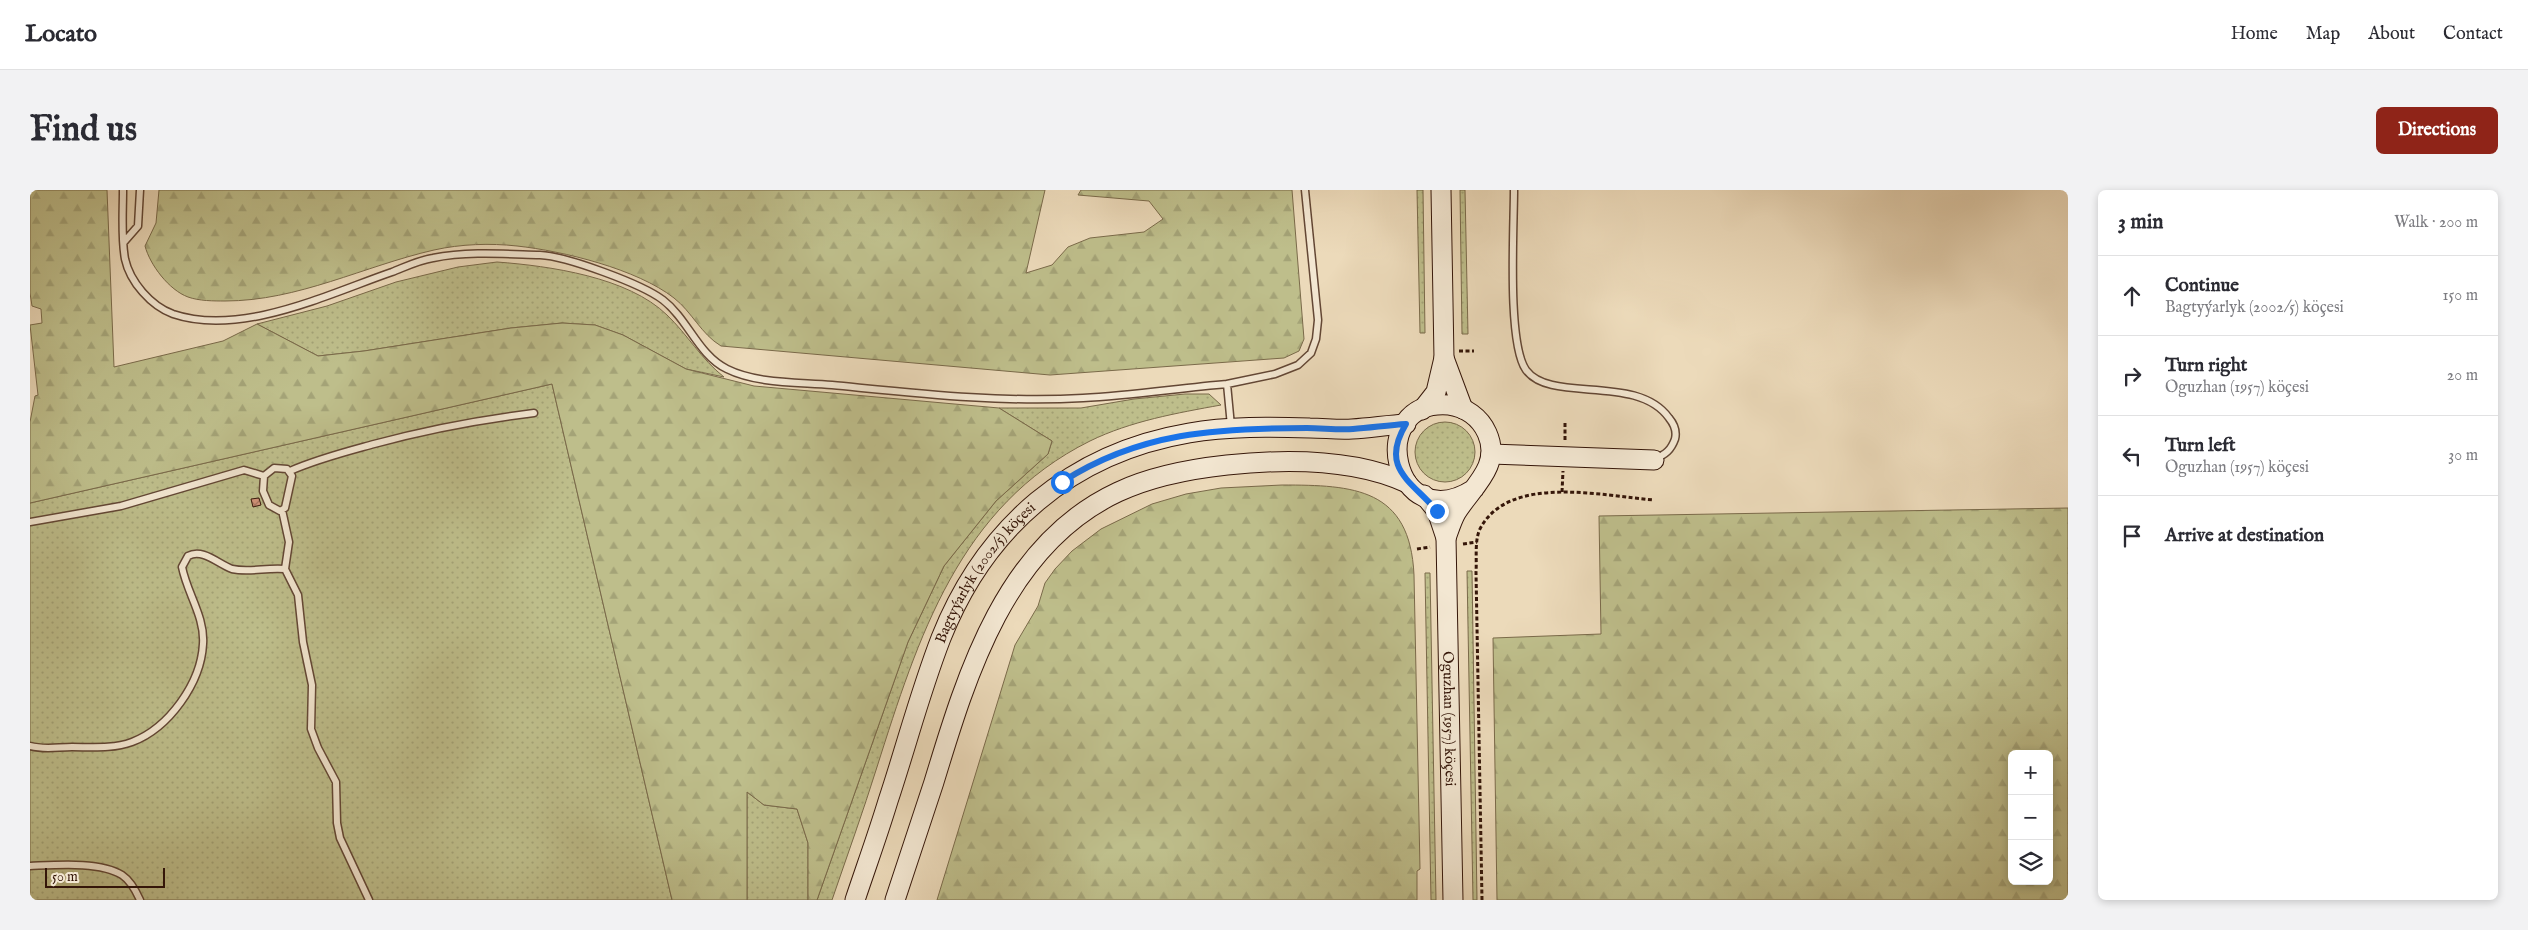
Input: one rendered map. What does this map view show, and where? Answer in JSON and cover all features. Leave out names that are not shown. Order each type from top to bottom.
[{"type":"street","points":[[1407,483],[1401,474],[1396,453],[1397,443],[1406,424],[1422,410],[1436,392],[1444,358],[1442,190]]},
{"type":"street","points":[[1444,358],[1464,409]]},
{"type":"street","points":[[1422,410],[1443,405],[1464,409],[1473,414],[1486,431],[1491,454],[1654,460]]},
{"type":"street","name":"Bagtyýarlyk (2002/5) köçesi","points":[[855,900],[888,801],[912,718],[941,639],[974,574],[1011,524],[1049,492],[1087,466],[1111,454],[1157,440],[1191,433],[1231,429],[1351,429],[1406,424]]},
{"type":"street","name":"Oguzhan (1957) köçesi","points":[[1446,538],[1455,514],[1482,481],[1490,462],[1491,454]]},
{"type":"street","name":"Bagtyýarlyk (2002/5) köçesi","points":[[895,900],[956,712],[987,634],[1009,592],[1025,568],[1065,527],[1118,492],[1161,477],[1199,468],[1256,462],[1315,463],[1365,470],[1407,483]]},
{"type":"street","name":"Oguzhan (1957) köçesi","points":[[1407,483],[1424,496],[1437,511],[1446,538],[1453,900]]},
{"type":"street","name":"Oguzhan (1957) köçesi","points":[[1424,496],[1445,500],[1455,498],[1474,489]]},
{"type":"lane","points":[[123,190],[125,259],[132,276],[143,292],[156,304],[172,313],[203,320],[259,316],[432,258],[475,254],[545,256],[585,265],[663,300],[685,324],[712,359],[727,369],[752,378],[882,390],[1042,399],[1084,398],[1227,384],[1275,374],[1298,365],[1311,353],[1317,330],[1316,297],[1305,190]]},
{"type":"lane","points":[[124,242],[138,226],[140,190]]},
{"type":"lane","points":[[1514,190],[1514,323],[1516,347],[1525,368],[1533,378],[1558,386],[1625,393],[1650,400],[1668,416],[1674,425],[1676,435],[1672,448],[1665,455],[1654,460]]},
{"type":"lane","points":[[1227,384],[1231,429]]},
{"type":"lane","points":[[282,510],[274,509],[269,505],[263,491],[264,476],[274,468],[290,472],[334,455],[430,429],[534,412]]},
{"type":"lane","points":[[30,522],[121,506],[244,470],[264,476]]},
{"type":"lane","points":[[282,510],[285,508],[290,489],[290,472]]},
{"type":"lane","points":[[282,510],[288,542],[285,569],[298,594],[301,629],[312,685],[310,726],[318,748],[336,782],[337,823],[340,838],[369,900]]},
{"type":"lane","points":[[30,746],[51,748],[118,746],[141,738],[171,714],[189,688],[203,648],[202,630],[182,567],[188,556],[202,554],[226,566],[241,570],[285,569]]},
{"type":"lane","points":[[30,866],[69,865],[116,872],[129,880],[140,900]]},
{"type":"path","points":[[1482,900],[1476,572],[1480,528],[1497,508],[1508,501],[1538,492],[1654,500]]},
{"type":"green space","points":[[30,190],[107,190],[114,367],[223,341],[257,324],[318,356],[364,351],[511,328],[562,323],[595,325],[623,335],[686,369],[754,386],[999,408],[1052,441],[1048,454],[996,501],[944,566],[908,642],[817,900],[808,900],[808,843],[797,809],[764,805],[747,792],[747,900],[672,900],[552,384],[30,503],[30,422],[35,396],[38,395],[30,325],[42,323],[41,309],[32,306],[30,293]]},
{"type":"green space","points":[[159,190],[1045,190],[1026,273],[1052,265],[1068,247],[1090,238],[1144,232],[1163,219],[1149,201],[1078,195],[1081,190],[1292,190],[1304,339],[1299,351],[1284,358],[1050,375],[721,346],[708,335],[674,298],[640,278],[599,263],[556,252],[535,248],[496,245],[465,245],[434,250],[279,295],[225,301],[202,300],[181,294],[167,283],[151,261],[145,246],[156,223]]},
{"type":"green space","points":[[1417,190],[1423,190],[1425,333],[1420,333]]},
{"type":"green space","points":[[1460,190],[1465,190],[1468,334],[1462,334]]},
{"type":"green space","points":[[497,262],[564,271],[587,276],[631,291],[651,302],[667,315],[708,363],[724,377],[686,369],[623,335],[595,325],[562,323],[511,328],[364,351],[318,356],[257,324],[327,306],[396,282],[458,267]]},
{"type":"green space","points":[[552,384],[672,900],[30,900],[30,503]]},
{"type":"green space","points":[[1185,394],[1209,394],[1221,405],[1138,423],[1090,441],[1045,468],[1007,501],[976,539],[950,580],[928,624],[909,671],[832,900],[817,900],[908,642],[944,566],[996,501],[1048,454],[1052,441],[999,408],[1081,408],[1134,399]]},
{"type":"green space","points":[[1445,422],[1462,427],[1470,435],[1475,452],[1470,469],[1462,477],[1445,482],[1428,477],[1420,469],[1415,452],[1420,435],[1428,427]]},
{"type":"green space","points":[[1282,485],[1332,487],[1374,497],[1389,508],[1402,524],[1410,546],[1414,575],[1420,869],[1417,871],[1417,900],[937,900],[1015,645],[1038,606],[1045,583],[1055,569],[1072,551],[1101,529],[1152,504],[1186,494],[1221,488]]},
{"type":"green space","points":[[2068,508],[2068,900],[1497,900],[1493,638],[1601,634],[1599,516]]},
{"type":"green space","points":[[1467,571],[1472,571],[1477,900],[1473,900]]},
{"type":"green space","points":[[1425,573],[1430,573],[1436,900],[1431,900]]},
{"type":"green space","points":[[747,792],[764,805],[797,809],[808,843],[808,900],[747,900]]},
{"type":"building","points":[[259,498],[261,505],[253,507],[251,499]]},
{"type":"route","points":[[1062,482],[1111,454],[1157,440],[1191,433],[1256,428],[1351,429],[1406,424],[1400,433],[1397,443],[1396,453],[1401,474],[1407,483],[1424,496],[1437,511]]}]
